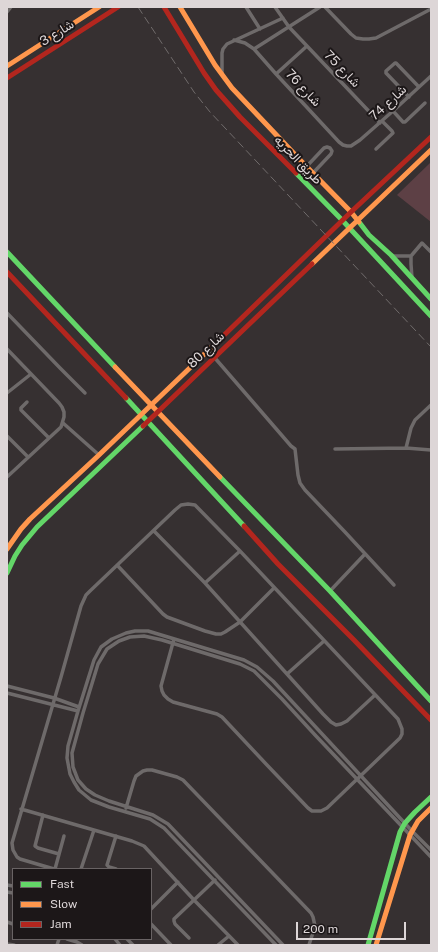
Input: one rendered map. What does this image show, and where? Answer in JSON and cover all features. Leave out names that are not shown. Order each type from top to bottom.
[{"type":"street","points":[[7,12],[11,7]]},
{"type":"street","name":"شارع 3","points":[[7,66],[99,7]]},
{"type":"street","name":"شارع 3","points":[[7,78],[118,7]]},
{"type":"street","name":"طريق الحريه","points":[[164,7],[216,90],[240,117],[342,220],[431,316]]},
{"type":"street","name":"طريق الحريه","points":[[180,7],[222,75],[301,161],[358,219],[369,234],[391,255],[431,299]]},
{"type":"street","points":[[246,7],[260,29]]},
{"type":"street","name":"شارع 75","points":[[275,7],[289,27],[381,122],[392,131],[393,133],[376,149]]},
{"type":"street","points":[[254,49],[320,7]]},
{"type":"street","points":[[325,7],[351,34],[356,38],[363,39],[376,38],[431,9]]},
{"type":"street","points":[[222,75],[223,49],[227,44],[283,18]]},
{"type":"street","name":"شارع 76","points":[[234,40],[245,43],[254,49],[343,145],[351,146],[357,143]]},
{"type":"street","points":[[276,74],[307,46]]},
{"type":"street","points":[[409,97],[386,72],[396,63],[419,87]]},
{"type":"street","name":"شارع 74","points":[[357,143],[419,87],[430,79]]},
{"type":"street","points":[[394,111],[403,122],[405,122],[425,103]]},
{"type":"street","name":"شارع 80","points":[[7,549],[21,529],[37,513],[142,414],[342,220],[431,137]]},
{"type":"street","points":[[307,166],[324,148],[330,148],[332,151],[331,154],[314,173]]},
{"type":"street","name":"شارع 80","points":[[7,573],[22,545],[44,521],[431,150]]},
{"type":"street","points":[[312,161],[319,167]]},
{"type":"street","points":[[412,279],[411,256],[422,243],[431,252]]},
{"type":"street","points":[[7,252],[330,591],[431,701]]},
{"type":"street","points":[[391,255],[411,256]]},
{"type":"street","points":[[7,272],[142,414],[278,564],[431,720]]},
{"type":"street","points":[[7,313],[85,393]]},
{"type":"street","points":[[231,327],[238,335]]},
{"type":"street","points":[[7,349],[59,403],[64,412],[61,427],[7,477]]},
{"type":"street","points":[[208,350],[295,449],[298,476],[300,483],[305,490],[394,585]]},
{"type":"street","points":[[7,393],[31,374]]},
{"type":"street","points":[[26,402],[21,410],[49,438]]},
{"type":"street","points":[[406,448],[411,428],[415,420],[431,405]]},
{"type":"street","points":[[63,423],[99,455]]},
{"type":"street","points":[[7,436],[28,457]]},
{"type":"street","points":[[335,449],[406,448],[431,450]]},
{"type":"street","points":[[51,868],[20,859],[13,850],[12,843],[83,600],[90,591],[181,505],[195,505],[240,551],[398,719],[402,729],[402,734],[400,738],[362,776],[324,811],[312,811],[222,717],[217,714],[172,702],[164,695],[161,686],[174,639]]},
{"type":"street","points":[[37,513],[44,521]]},
{"type":"street","points":[[154,531],[205,583],[331,722],[341,724],[347,721],[375,695]]},
{"type":"street","points":[[205,583],[240,551]]},
{"type":"street","points":[[330,591],[365,554]]},
{"type":"street","points":[[117,565],[162,614],[172,619],[216,634],[221,634],[240,622],[274,588]]},
{"type":"street","points":[[276,945],[215,880],[161,826],[150,819],[91,800],[74,782],[70,774],[67,752],[78,709],[94,660],[102,647],[112,639],[135,631],[148,631],[244,660],[257,668],[273,681],[362,776],[431,857]]},
{"type":"street","points":[[283,945],[168,824],[154,815],[100,798],[82,785],[75,773],[72,753],[84,711],[98,664],[113,644],[130,637],[144,636],[240,664],[254,671],[274,690],[357,780],[404,825]]},
{"type":"street","points":[[287,674],[324,641]]},
{"type":"street","points":[[7,686],[54,698],[84,711]]},
{"type":"street","points":[[7,693],[78,709]]},
{"type":"street","points":[[125,811],[136,776],[143,771],[152,770],[183,780],[311,913],[315,926],[309,945]]},
{"type":"street","points":[[368,945],[404,825],[414,812],[431,796]]},
{"type":"street","points":[[376,945],[411,833],[418,821],[431,808]]},
{"type":"street","points":[[21,809],[137,842],[144,846],[238,945]]},
{"type":"street","points":[[43,815],[36,846],[38,848],[59,854]]},
{"type":"street","points":[[82,868],[94,830]]},
{"type":"street","points":[[411,833],[431,850]]},
{"type":"street","points":[[54,868],[64,836]]},
{"type":"street","points":[[112,868],[107,865],[116,836]]},
{"type":"street","points":[[189,938],[175,924],[174,920],[215,880]]},
{"type":"street","points":[[152,908],[178,882]]},
{"type":"street","points":[[152,925],[172,945]]},
{"type":"street","points":[[218,945],[229,936]]},
{"type":"street","points":[[70,940],[82,945]]},
{"type":"street","points":[[7,944],[14,945]]},
{"type":"shaded area","points":[[431,162],[431,222],[397,195]]},
{"type":"railway","points":[[138,7],[194,92],[210,112],[431,347]]},
{"type":"traffic: fast","points":[[296,173],[431,316]]},
{"type":"traffic: fast","points":[[359,222],[369,235],[391,255],[431,299]]},
{"type":"traffic: fast","points":[[7,252],[115,367]]},
{"type":"traffic: fast","points":[[126,398],[244,526]]},
{"type":"traffic: fast","points":[[7,573],[22,545],[37,527],[143,426]]},
{"type":"traffic: fast","points":[[220,477],[330,591],[431,701]]},
{"type":"traffic: fast","points":[[368,945],[400,832],[405,823],[431,797]]},
{"type":"traffic: slow","points":[[7,66],[99,7]]},
{"type":"traffic: slow","points":[[180,7],[215,65],[232,88],[359,222]]},
{"type":"traffic: slow","points":[[312,264],[431,150]]},
{"type":"traffic: slow","points":[[7,549],[30,519],[219,340]]},
{"type":"traffic: slow","points":[[115,367],[220,477]]},
{"type":"traffic: slow","points":[[376,945],[410,835],[418,821],[431,808]]},
{"type":"traffic: jam","points":[[7,78],[118,7]]},
{"type":"traffic: jam","points":[[164,7],[216,90],[240,117],[296,173]]},
{"type":"traffic: jam","points":[[219,340],[431,137]]},
{"type":"traffic: jam","points":[[143,426],[312,264]]},
{"type":"traffic: jam","points":[[7,272],[126,398]]},
{"type":"traffic: jam","points":[[244,526],[278,564],[431,720]]}]
